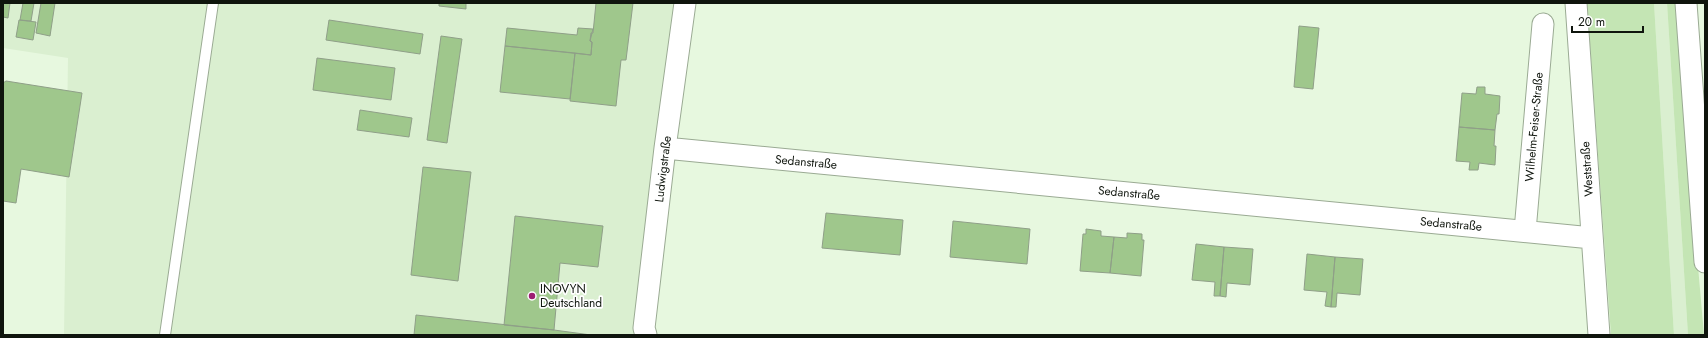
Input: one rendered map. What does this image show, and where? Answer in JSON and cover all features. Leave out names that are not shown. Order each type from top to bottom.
[{"type":"street","name":"Ludwigstraße","points":[[646,335],[644,328],[665,148],[685,3]]},
{"type":"street","name":"Weststraße","points":[[1576,3],[1599,335]]},
{"type":"street","points":[[1686,3],[1705,262]]},
{"type":"street","name":"Wilhelm-Feiser-Straße","points":[[1525,231],[1543,24]]},
{"type":"street","name":"Sedanstraße","points":[[665,148],[1592,238]]},
{"type":"lane","points":[[165,335],[213,3]]},
{"type":"shaded area","points":[[3,3],[686,3],[644,335],[64,335],[68,58],[3,48]]},
{"type":"shaded area","points":[[1587,3],[1654,3],[1674,335],[1611,335]]},
{"type":"shaded area","points":[[1654,3],[1667,3],[1688,335],[1674,335]]},
{"type":"shaded area","points":[[1667,3],[1675,3],[1704,335],[1688,335]]},
{"type":"building","points":[[3,3],[10,3],[8,18],[3,17]]},
{"type":"building","points":[[23,3],[34,3],[31,21],[20,20]]},
{"type":"building","points":[[41,3],[55,3],[50,36],[36,33]]},
{"type":"building","points":[[439,3],[466,3],[466,9],[439,6]]},
{"type":"building","points":[[596,3],[633,3],[626,60],[621,60],[616,106],[570,101],[575,53],[591,55],[592,42],[590,41],[591,33],[593,33]]},
{"type":"building","points":[[19,20],[36,22],[33,40],[16,37]]},
{"type":"building","points":[[329,20],[423,34],[420,54],[326,40]]},
{"type":"building","points":[[1299,26],[1319,28],[1313,89],[1294,87]]},
{"type":"building","points":[[507,28],[577,35],[578,28],[593,29],[590,41],[592,42],[591,55],[505,46]]},
{"type":"building","points":[[441,36],[462,39],[447,143],[427,140]]},
{"type":"building","points":[[505,46],[575,53],[570,99],[500,92]]},
{"type":"building","points":[[317,58],[395,68],[391,100],[313,90]]},
{"type":"building","points":[[6,81],[82,93],[69,177],[21,169],[16,203],[3,201],[3,83]]},
{"type":"building","points":[[1477,87],[1485,87],[1485,94],[1500,96],[1499,114],[1497,114],[1495,130],[1459,127],[1462,93],[1476,94]]},
{"type":"building","points":[[360,110],[412,118],[409,137],[357,130]]},
{"type":"building","points":[[1459,127],[1495,130],[1495,165],[1479,163],[1478,170],[1469,170],[1470,162],[1456,161]]},
{"type":"building","points":[[423,167],[471,172],[458,281],[411,275]]},
{"type":"building","points":[[826,213],[903,220],[900,255],[822,248]]},
{"type":"building","name":"INOVYN Deutschland","points":[[515,216],[603,226],[598,267],[560,263],[554,330],[504,325]]},
{"type":"building","points":[[953,221],[1030,229],[1027,264],[950,257]]},
{"type":"building","points":[[1086,229],[1101,231],[1101,236],[1114,237],[1110,273],[1080,271],[1083,234],[1086,234]]},
{"type":"building","points":[[1127,233],[1142,234],[1142,240],[1144,240],[1141,276],[1110,273],[1114,237],[1127,238]]},
{"type":"building","points":[[1196,244],[1224,247],[1220,296],[1214,296],[1215,282],[1192,280]]},
{"type":"building","points":[[1224,247],[1253,249],[1250,285],[1227,283],[1226,297],[1220,296]]},
{"type":"building","points":[[1307,254],[1335,257],[1331,307],[1325,306],[1327,292],[1304,290]]},
{"type":"building","points":[[1335,257],[1363,259],[1360,295],[1337,293],[1336,307],[1331,307]]},
{"type":"building","points":[[416,315],[554,330],[591,335],[414,335]]},
{"type":"place","name":"INOVYN Deutschland","points":[[532,296]]}]
